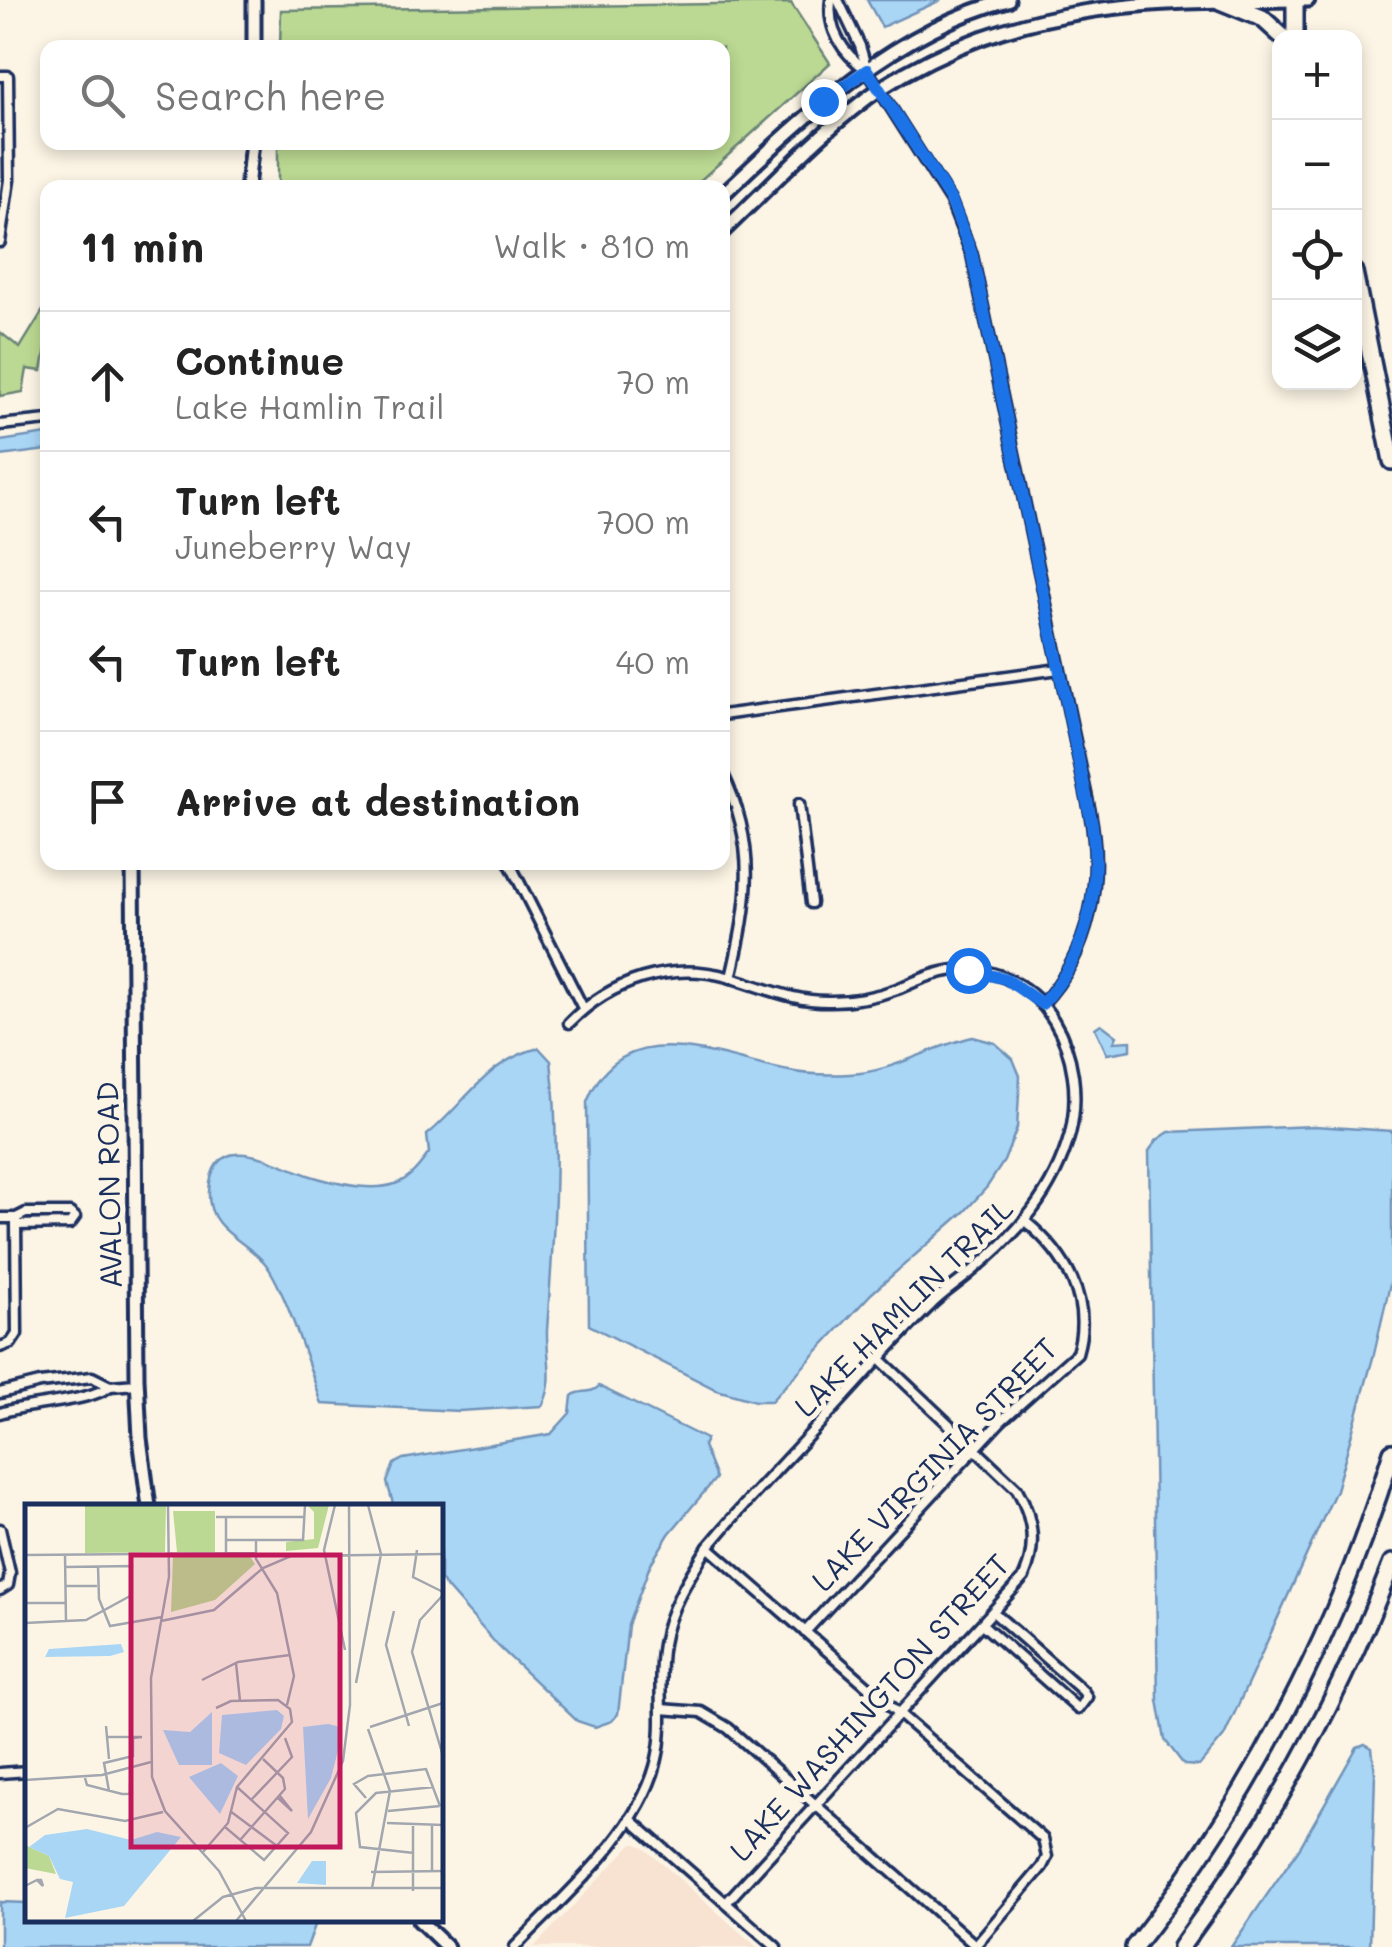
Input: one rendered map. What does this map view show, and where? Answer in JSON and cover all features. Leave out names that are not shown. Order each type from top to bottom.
[{"type":"highway","points":[[1295,30],[1296,0]]},
{"type":"highway","points":[[1220,2],[1262,18],[1275,30]]},
{"type":"highway","points":[[1360,300],[1392,461]]},
{"type":"highway","points":[[1134,1947],[1205,1848],[1267,1746],[1317,1647],[1353,1562],[1392,1452]]},
{"type":"highway","points":[[1181,1947],[1272,1812],[1328,1711],[1392,1562]]},
{"type":"main road","points":[[254,0],[254,40]]},
{"type":"main road","points":[[730,187],[802,118],[910,41],[984,6],[1008,0]]},
{"type":"main road","points":[[730,224],[846,114],[879,89],[956,46],[1036,18],[1110,4],[1308,0]]},
{"type":"main road","points":[[249,180],[251,150]]},
{"type":"main road","name":"AVALON ROAD","points":[[133,870],[137,1384],[149,1504]]},
{"type":"main road","points":[[421,1922],[447,1947]]},
{"type":"street","points":[[834,0],[830,16],[842,48],[867,70]]},
{"type":"street","points":[[834,0],[860,46],[867,70],[952,202],[967,240],[1092,824],[1092,907],[1080,947],[1063,980],[1042,1004]]},
{"type":"street","points":[[0,242],[9,180],[4,76]]},
{"type":"street","points":[[0,425],[40,421]]},
{"type":"street","points":[[730,713],[1059,670]]},
{"type":"street","points":[[730,791],[740,814],[748,865],[746,907],[731,978]]},
{"type":"street","points":[[799,804],[811,903]]},
{"type":"street","points":[[513,870],[583,1008]]},
{"type":"street","name":"LAKE HAMLIN TRAIL","points":[[516,1947],[620,1834],[646,1793],[657,1760],[663,1643],[682,1588],[708,1547],[932,1304],[1026,1222],[1062,1159],[1074,1116],[1071,1056],[1061,1030],[1042,1004],[1006,979],[968,970],[935,974],[874,996],[837,1001],[782,996],[731,978],[697,972],[658,974],[616,988],[583,1008],[569,1023]]},
{"type":"street","points":[[0,1218],[16,1221],[70,1224],[75,1217],[70,1213],[26,1213],[16,1221]]},
{"type":"street","points":[[0,1347],[11,1343],[17,1330],[16,1221]]},
{"type":"street","name":"LAKE VIRGINIA STREET","points":[[805,1632],[976,1448],[1032,1392],[1072,1360],[1080,1346],[1078,1300],[1070,1274],[1050,1242],[1026,1222]]},
{"type":"street","name":"LAKE WASHINGTON STREET","points":[[726,1903],[901,1716],[1024,1577],[1030,1564],[1030,1517],[1018,1489],[880,1360]]},
{"type":"street","points":[[0,1392],[40,1382],[92,1377],[110,1386]]},
{"type":"street","points":[[0,1414],[47,1402],[92,1397],[110,1386],[137,1384]]},
{"type":"street","points":[[0,1529],[10,1576],[8,1585],[0,1590]]},
{"type":"street","points":[[661,1708],[712,1716],[974,1946],[1047,1857],[1042,1839],[708,1547]]},
{"type":"street","points":[[982,1624],[1078,1709],[1087,1697],[1084,1691],[993,1612]]},
{"type":"street","points":[[0,1773],[25,1771]]},
{"type":"street","points":[[630,1819],[776,1947]]},
{"type":"shaded area","points":[[633,1843],[642,1846],[757,1947],[534,1947]]},
{"type":"green space","points":[[791,3],[830,63],[701,180],[278,180],[278,150],[730,150],[730,40],[280,40],[281,10]]},
{"type":"green space","points":[[40,315],[40,371],[27,369],[23,392],[0,396],[0,332],[20,348]]},
{"type":"water","points":[[867,0],[941,0],[882,27]]},
{"type":"water","points":[[40,435],[40,451],[0,456],[0,441]]},
{"type":"water","points":[[1101,1024],[1117,1036],[1114,1042],[1131,1041],[1131,1050],[1107,1054],[1095,1028]]},
{"type":"water","points":[[973,1037],[995,1043],[1013,1059],[1020,1076],[1017,1128],[1004,1161],[965,1211],[871,1294],[771,1401],[755,1401],[717,1390],[589,1325],[587,1102],[603,1074],[624,1057],[649,1049],[676,1048],[797,1072],[850,1074],[882,1069]]},
{"type":"water","points":[[539,1048],[551,1061],[555,1128],[547,1330],[549,1378],[542,1406],[459,1411],[322,1404],[272,1273],[214,1215],[209,1192],[213,1171],[221,1159],[248,1154],[341,1184],[395,1184],[418,1167],[429,1153],[427,1135],[478,1084],[505,1062]]},
{"type":"water","points":[[1314,1126],[1392,1131],[1392,1275],[1336,1490],[1224,1736],[1199,1766],[1184,1765],[1165,1740],[1158,1700],[1149,1151],[1169,1132]]},
{"type":"water","points":[[599,1386],[706,1439],[703,1446],[716,1478],[669,1534],[650,1565],[628,1625],[618,1714],[612,1721],[595,1727],[577,1721],[498,1646],[442,1582],[442,1504],[393,1504],[387,1482],[394,1464],[403,1459],[551,1434],[570,1413],[572,1396]]},
{"type":"water","points":[[1365,1744],[1372,1748],[1375,1773],[1370,1947],[1231,1947],[1300,1847],[1357,1747]]},
{"type":"water","points":[[0,1902],[25,1903],[25,1922],[316,1922],[307,1947],[0,1947]]},
{"type":"route","points":[[823,101],[867,70],[952,202],[962,225],[972,255],[1092,824],[1093,897],[1080,947],[1063,980],[1042,1004],[1006,979],[968,970]]}]
